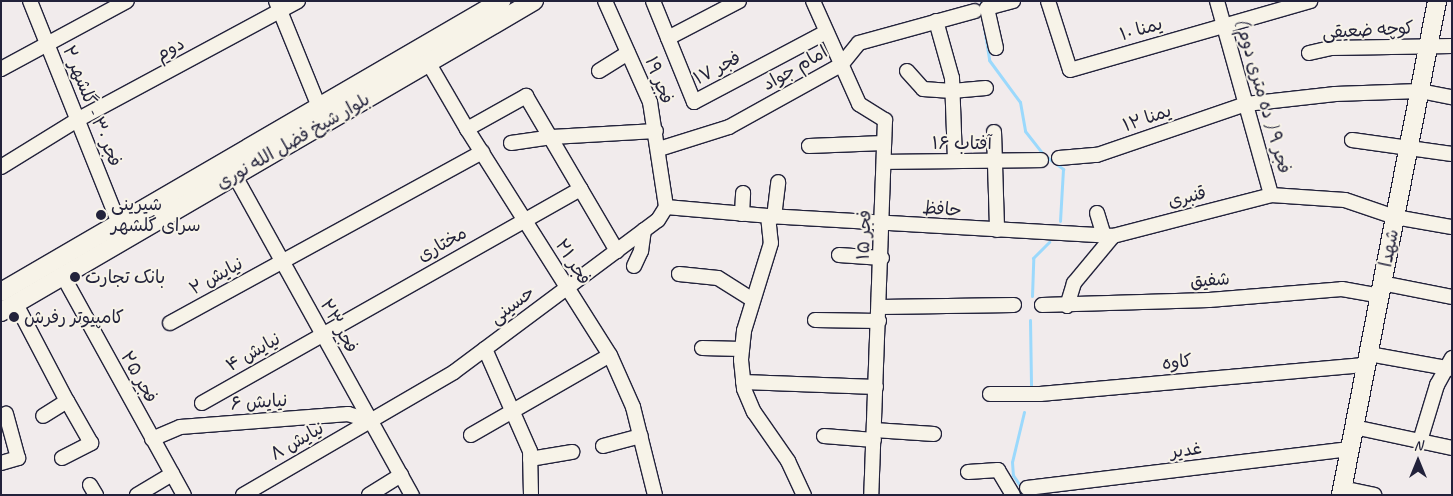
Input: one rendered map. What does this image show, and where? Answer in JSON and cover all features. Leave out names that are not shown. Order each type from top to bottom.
[{"type":"main road","name":"شهدا","points":[[1342,492],[1437,1]]},
{"type":"main road","points":[[1,292],[318,107],[355,95],[388,76],[472,9],[518,4]]},
{"type":"main road","points":[[388,76],[428,62],[518,4]]},
{"type":"main road","name":"بلوار شیخ فضل الله نوری","points":[[9,308],[235,176],[355,95]]},
{"type":"street","name":"فجر ۳۰ - گلشهر ۲","points":[[30,1],[119,224]]},
{"type":"street","points":[[1,69],[127,1]]},
{"type":"street","name":"دوم","points":[[1,167],[77,120],[278,6],[298,1]]},
{"type":"street","name":"فجر ۱۹","points":[[605,1],[650,102],[659,149],[666,206]]},
{"type":"street","name":"فجر ۱۷","points":[[653,1],[694,102],[826,32]]},
{"type":"street","points":[[668,38],[739,1]]},
{"type":"street","name":"فجر ۱۵","points":[[813,1],[859,104],[885,120],[882,258],[871,495]]},
{"type":"street","name":"امام جواد","points":[[659,149],[729,127],[841,64],[859,43],[1013,1]]},
{"type":"street","name":"یمنا ۱۰","points":[[1048,1],[1070,70],[1310,1]]},
{"type":"street","name":"فجر ۹ ( ده متری دوم )","points":[[1217,1],[1271,195],[1345,200],[1395,216],[1452,227]]},
{"type":"street","points":[[278,6],[318,107]]},
{"type":"street","points":[[981,9],[996,48]]},
{"type":"street","points":[[936,21],[952,91],[955,161]]},
{"type":"street","name":"کوچه ضعیقی","points":[[1310,53],[1331,48],[1452,46]]},
{"type":"street","points":[[599,71],[628,53]]},
{"type":"street","name":"فجر ۲۱","points":[[428,62],[467,129],[610,355],[633,407],[655,495]]},
{"type":"street","points":[[907,71],[923,89],[952,91],[986,88]]},
{"type":"street","name":"یمنا ۱۲","points":[[1059,158],[1096,154],[1246,104],[1335,94],[1420,92],[1452,97]]},
{"type":"street","points":[[467,129],[526,96],[552,137],[617,251]]},
{"type":"street","points":[[512,143],[552,137],[656,131]]},
{"type":"street","points":[[994,132],[997,230]]},
{"type":"street","points":[[1352,140],[1452,154]]},
{"type":"street","points":[[809,146],[884,143]]},
{"type":"street","name":"نیایش ۲","points":[[170,323],[482,152]]},
{"type":"street","name":"آفتاب ۱۶","points":[[884,162],[1041,160]]},
{"type":"street","name":"فجر ۲۳","points":[[235,176],[412,495]]},
{"type":"street","points":[[778,182],[771,216],[771,243],[742,349],[743,382],[754,412],[788,461],[804,495]]},
{"type":"street","name":"مختاری","points":[[322,334],[581,189]]},
{"type":"street","points":[[742,214],[743,193]]},
{"type":"street","name":"قنبری","points":[[1108,236],[1271,195]]},
{"type":"street","name":"حافظ","points":[[666,206],[742,214],[883,224],[1108,236]]},
{"type":"street","name":"حسینی","points":[[371,421],[454,372],[658,220],[666,206]]},
{"type":"street","points":[[1068,306],[1074,283],[1108,236],[1097,213]]},
{"type":"street","points":[[634,266],[641,251],[644,230]]},
{"type":"street","points":[[839,255],[882,258]]},
{"type":"street","points":[[679,274],[718,278],[754,300]]},
{"type":"street","name":"فجر ۲۵","points":[[63,276],[184,495]]},
{"type":"street","name":"شفیق","points":[[1042,305],[1068,306],[1342,289],[1381,290],[1452,297]]},
{"type":"street","points":[[815,320],[1014,305]]},
{"type":"street","points":[[9,308],[91,443],[62,458]]},
{"type":"street","name":"نیایش ۴","points":[[202,403],[322,334]]},
{"type":"street","points":[[702,348],[742,349]]},
{"type":"street","points":[[485,349],[530,451],[530,495]]},
{"type":"street","points":[[471,435],[513,413],[610,355]]},
{"type":"street","name":"کاوه","points":[[990,394],[1040,394],[1368,359],[1450,365]]},
{"type":"street","points":[[1420,441],[1437,386],[1450,365]]},
{"type":"street","points":[[743,382],[876,387]]},
{"type":"street","points":[[43,416],[67,402]]},
{"type":"street","points":[[1,464],[18,458],[6,414]]},
{"type":"street","name":"نیایش ۶","points":[[152,439],[180,426],[348,414],[371,421]]},
{"type":"street","name":"نیایش ۸","points":[[243,495],[371,421]]},
{"type":"street","points":[[1354,427],[1452,448]]},
{"type":"street","points":[[824,436],[934,434]]},
{"type":"street","points":[[603,446],[641,436]]},
{"type":"street","name":"غدیر","points":[[1027,488],[1350,449]]},
{"type":"street","points":[[530,459],[572,452]]},
{"type":"street","points":[[968,472],[998,470],[1013,495]]},
{"type":"street","points":[[138,495],[172,474]]},
{"type":"street","points":[[368,495],[401,475]]},
{"type":"street","points":[[1342,492],[1374,495]]},
{"type":"waterway","points":[[981,1],[982,9]]},
{"type":"waterway","points":[[984,27],[989,60],[1020,102],[1025,131],[1044,155],[1063,169],[1060,221]]},
{"type":"waterway","points":[[1032,296],[1033,258],[1049,242]]},
{"type":"waterway","points":[[1030,320],[1031,385]]},
{"type":"waterway","points":[[1024,412],[1012,462],[1013,475],[1026,495]]},
{"type":"place","name":"شیرینی سرای گلشهر","points":[[101,215]]},
{"type":"place","name":"بانک تجارت","points":[[75,277]]},
{"type":"place","name":"کامپیوتر رفرش","points":[[14,317]]}]
